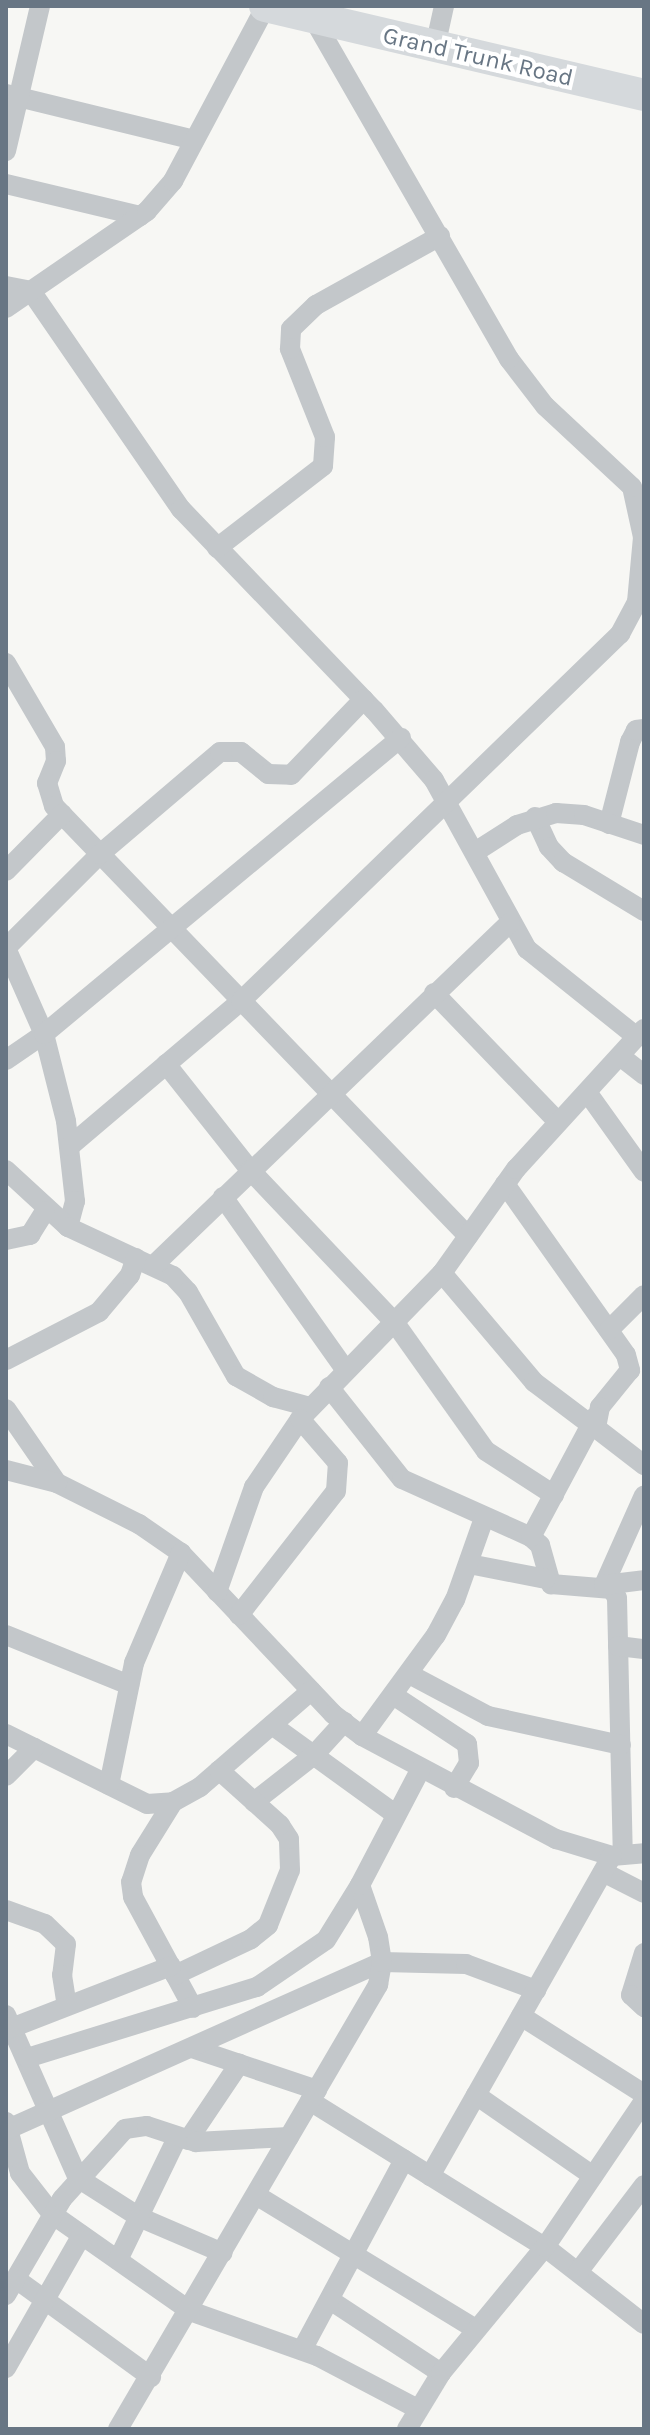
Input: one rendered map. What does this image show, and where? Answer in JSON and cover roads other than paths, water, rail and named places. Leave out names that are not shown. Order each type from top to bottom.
[{"type":"main road","name":"Grand Trunk Road","points":[[266,6],[644,95]]},
{"type":"street","points":[[6,151],[11,96],[40,6]]},
{"type":"street","points":[[6,308],[140,216],[173,181],[266,6]]},
{"type":"street","points":[[435,47],[444,6]]},
{"type":"street","points":[[70,1146],[241,1001],[620,634],[637,602],[643,537],[632,487],[523,380],[313,18]]},
{"type":"street","points":[[11,96],[194,140]]},
{"type":"street","points":[[6,184],[140,216]]},
{"type":"street","points":[[217,548],[323,466],[325,437],[290,349],[291,329],[316,305],[440,236]]},
{"type":"street","points":[[6,286],[31,291],[142,459],[217,548],[401,738],[447,801],[510,923],[550,971],[640,1033],[505,1184],[442,1273],[305,1413],[254,1487],[217,1592]]},
{"type":"street","points":[[6,663],[55,747],[47,794],[62,814],[468,1236]]},
{"type":"street","points":[[68,1227],[75,1201],[70,1146],[44,1034],[6,948],[100,854],[220,752],[241,752],[268,774],[291,775],[364,699]]},
{"type":"street","points":[[609,824],[630,742],[636,730],[644,729]]},
{"type":"street","points":[[6,1060],[44,1034],[401,738]]},
{"type":"street","points":[[6,871],[62,814]]},
{"type":"street","points":[[475,852],[535,817],[584,815],[644,835]]},
{"type":"street","points":[[535,817],[549,847],[563,862],[644,911]]},
{"type":"street","points":[[6,1360],[99,1312],[130,1275],[223,1197],[510,923]]},
{"type":"street","points":[[6,993],[28,997]]},
{"type":"street","points":[[434,993],[558,1122]]},
{"type":"street","points":[[620,1056],[644,1075]]},
{"type":"street","points":[[166,1064],[250,1170],[395,1323],[486,1451],[554,1495]]},
{"type":"street","points":[[587,1092],[644,1172]]},
{"type":"street","points":[[6,1170],[45,1211],[68,1227],[145,1261],[188,1292],[236,1376],[305,1413],[338,1463],[336,1491],[239,1615]]},
{"type":"street","points":[[505,1184],[609,1330],[630,1370],[593,1421],[531,1537]]},
{"type":"street","points":[[223,1197],[346,1371]]},
{"type":"street","points":[[6,1240],[30,1235],[45,1211]]},
{"type":"street","points":[[442,1273],[534,1382],[593,1421],[605,1438],[644,1465]]},
{"type":"street","points":[[609,1330],[644,1295]]},
{"type":"street","points":[[329,1387],[402,1479],[531,1537],[544,1556],[546,1579]]},
{"type":"street","points":[[6,1409],[57,1483]]},
{"type":"street","points":[[6,1470],[57,1483],[139,1524],[181,1553],[311,1691],[362,1736],[420,1770],[556,1839],[613,1861],[644,1893]]},
{"type":"street","points":[[604,1585],[644,1495]]},
{"type":"street","points":[[362,1736],[409,1674],[455,1600],[484,1518]]},
{"type":"street","points":[[109,1785],[129,1685],[181,1553]]},
{"type":"street","points":[[469,1564],[546,1579],[551,1584],[604,1585],[644,1580]]},
{"type":"street","points":[[430,2176],[613,1861],[621,1745],[617,1598],[604,1585]]},
{"type":"street","points":[[6,1635],[129,1685]]},
{"type":"street","points":[[618,1646],[644,1649]]},
{"type":"street","points":[[409,1674],[488,1716],[621,1745]]},
{"type":"street","points":[[193,2008],[133,1897],[131,1882],[140,1855],[173,1802],[219,1770],[311,1691]]},
{"type":"street","points":[[393,1695],[467,1744],[469,1763],[454,1788]]},
{"type":"street","points":[[254,1802],[314,1755],[344,1722]]},
{"type":"street","points":[[272,1725],[395,1814]]},
{"type":"street","points":[[6,1734],[147,1804],[173,1802]]},
{"type":"street","points":[[6,1776],[34,1748]]},
{"type":"street","points":[[219,1770],[289,1839],[290,1870],[279,1907],[251,1939],[173,1970],[8,2024],[27,2058],[78,2178],[139,2217],[223,2253]]},
{"type":"street","points":[[27,2058],[257,1987],[299,1962],[326,1940],[360,1885],[420,1770]]},
{"type":"street","points":[[613,1861],[644,1853]]},
{"type":"street","points":[[118,2429],[190,2311],[378,1985],[382,1962],[360,1885]]},
{"type":"street","points":[[6,1910],[45,1924],[66,1944],[62,1975],[67,2006]]},
{"type":"street","points":[[644,1953],[631,1995],[644,2007]]},
{"type":"street","points":[[418,2409],[302,2350],[190,2311],[52,2214],[20,2173],[7,2127],[50,2111],[382,1962],[466,1964],[536,1990]]},
{"type":"street","points":[[521,2016],[644,2094]]},
{"type":"street","points":[[192,2048],[314,2096],[404,2160],[545,2247],[643,2321]]},
{"type":"street","points":[[118,2260],[183,2139],[239,2064]]},
{"type":"street","points":[[476,2095],[593,2176]]},
{"type":"street","points":[[407,2429],[441,2373],[474,2328],[545,2247],[644,2101]]},
{"type":"street","points":[[151,2377],[44,2299],[11,2287],[52,2214],[78,2178],[125,2129],[147,2126],[183,2139],[289,2137]]},
{"type":"street","points":[[302,2350],[404,2160]]},
{"type":"street","points":[[578,2272],[644,2185]]},
{"type":"street","points":[[256,2195],[474,2328]]},
{"type":"street","points":[[6,2368],[82,2235]]},
{"type":"street","points":[[330,2300],[441,2373]]}]
